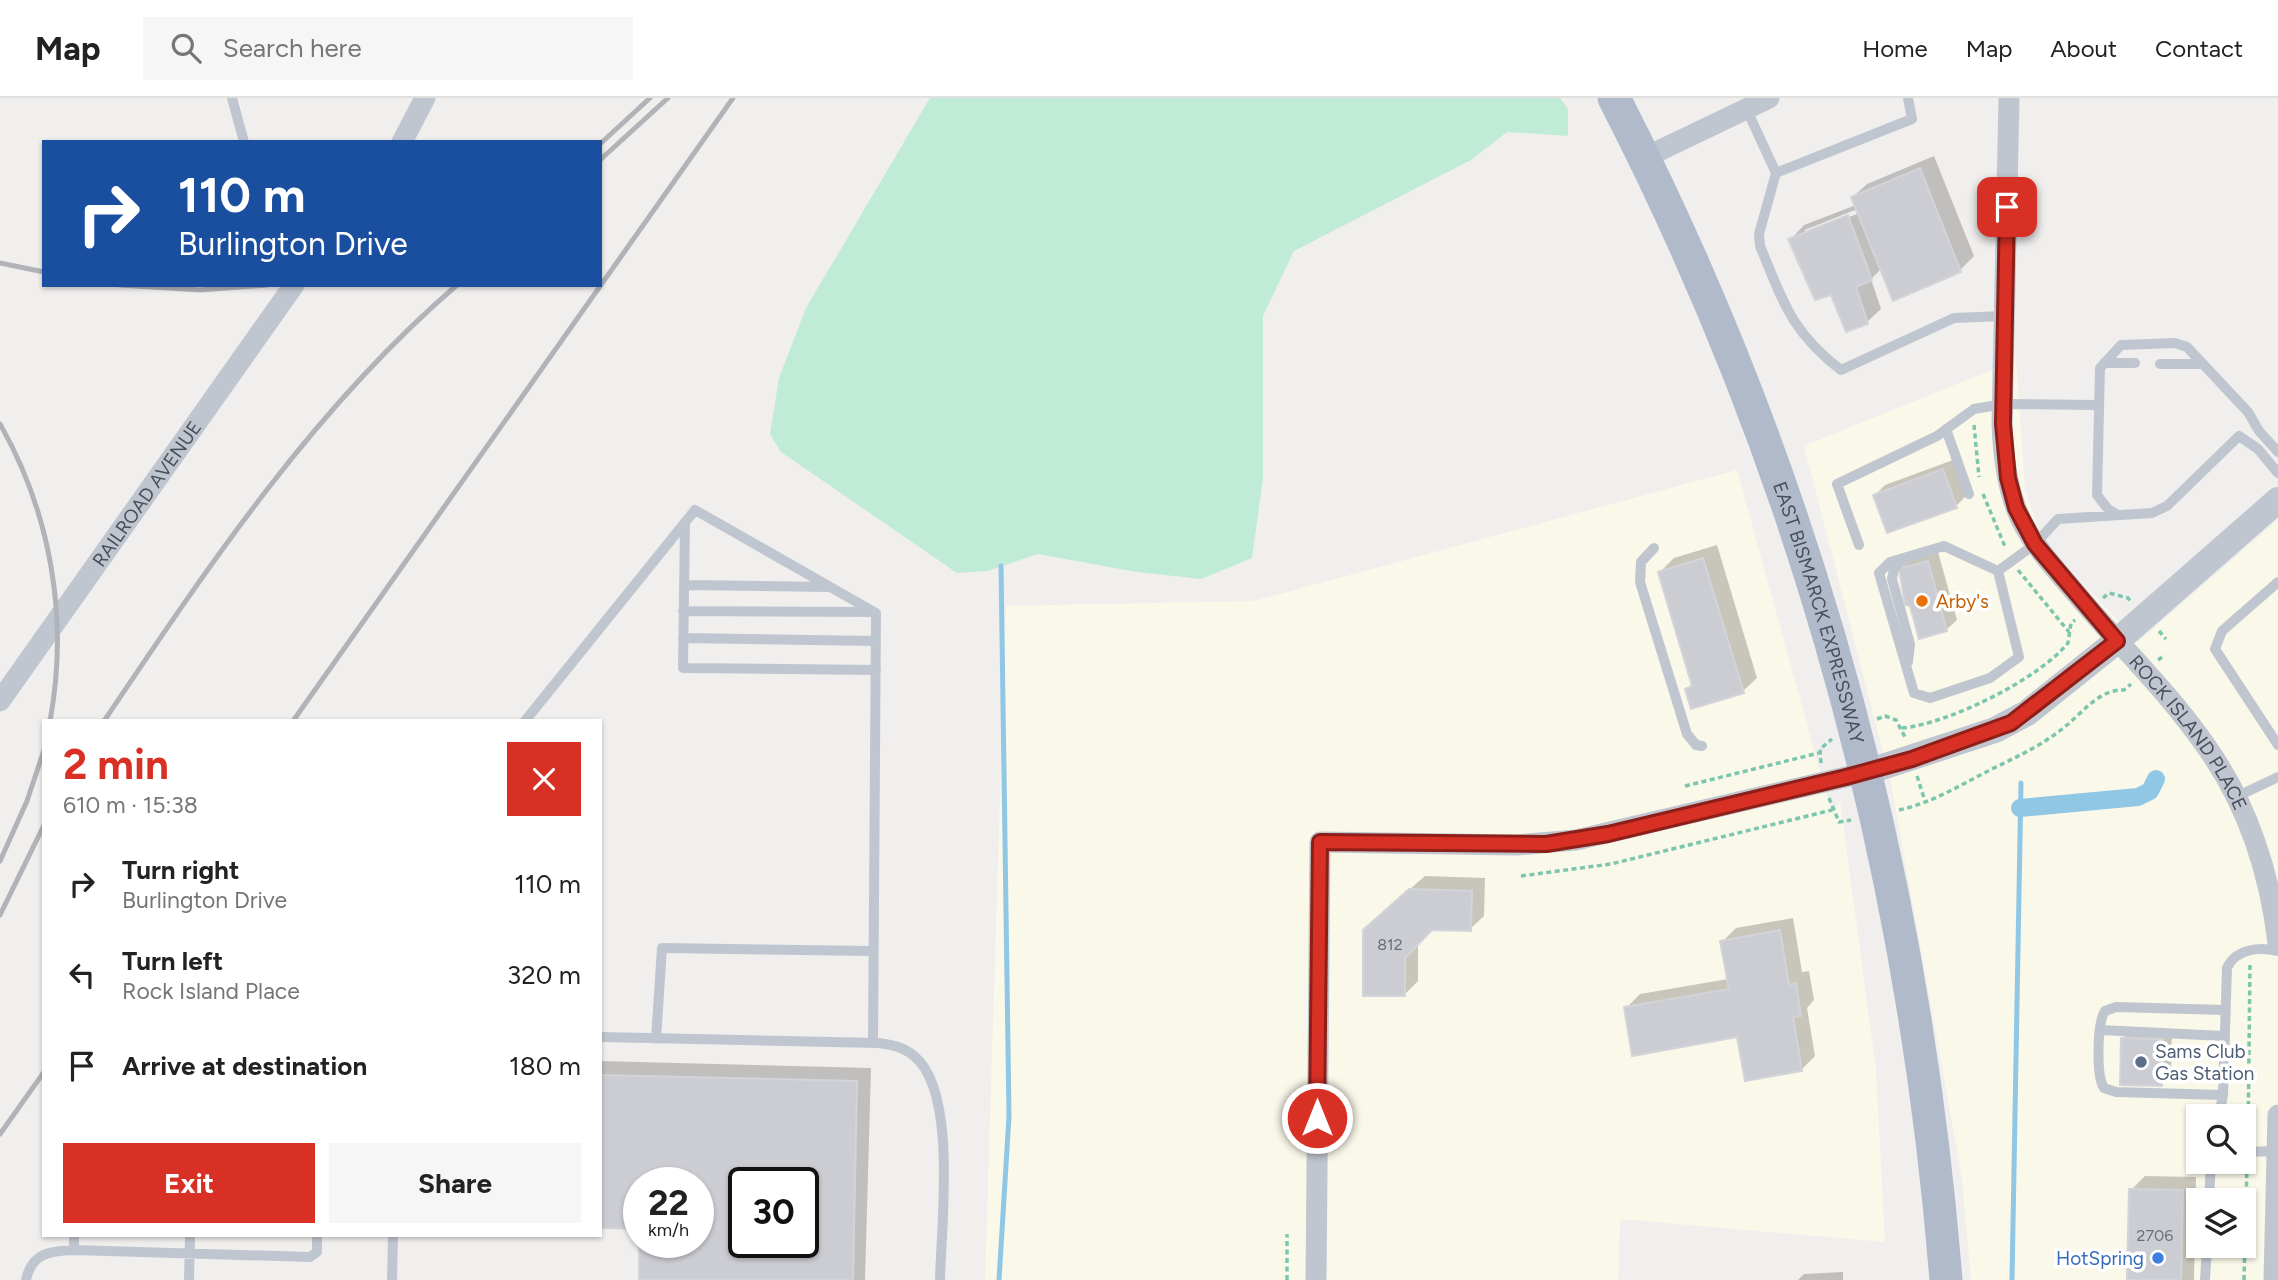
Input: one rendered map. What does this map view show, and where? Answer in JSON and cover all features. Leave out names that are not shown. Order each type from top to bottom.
[{"type":"main road","name":"EAST BISMARCK EXPRESSWAY","points":[[1614,98],[1716,319],[1771,460],[1825,621],[1867,772],[1894,893],[1921,1046],[1945,1280]]},
{"type":"street","points":[[403,140],[425,98]]},
{"type":"street","points":[[1644,158],[1769,98]]},
{"type":"street","name":"ROCK ISLAND PLACE","points":[[2009,98],[2003,404],[2008,478],[2016,508],[2035,544],[2208,749],[2236,797],[2264,873],[2278,943]]},
{"type":"street","name":"RAILROAD AVENUE","points":[[0,701],[293,287]]},
{"type":"street","points":[[1316,1280],[1320,842],[1517,845],[1566,841],[1608,834],[1912,759],[2011,723],[2117,641],[2278,500]]},
{"type":"street","points":[[2274,1280],[2278,1115]]},
{"type":"lane","points":[[232,98],[243,140]]},
{"type":"lane","points":[[1776,173],[1912,119],[1908,98]]},
{"type":"lane","points":[[1746,108],[1776,173],[1759,234],[1760,246],[1790,318],[1820,354],[1841,370],[1954,318],[2004,316]]},
{"type":"lane","points":[[2118,514],[2108,509],[2097,495],[2098,388],[2100,368],[2121,345],[2175,344],[2187,347],[2248,412],[2259,431],[2278,452]]},
{"type":"lane","points":[[2104,363],[2135,363]]},
{"type":"lane","points":[[2160,364],[2203,364]]},
{"type":"lane","points":[[1858,545],[1837,484],[1946,429],[1974,409],[2003,404],[2098,405]]},
{"type":"lane","points":[[1946,429],[1969,494]]},
{"type":"lane","points":[[1998,571],[2035,544],[2058,519],[2152,513],[2167,506],[2239,436],[2258,449],[2278,473]]},
{"type":"lane","points":[[527,719],[695,510],[876,612]]},
{"type":"lane","points":[[685,522],[683,668],[876,670]]},
{"type":"lane","points":[[1944,546],[1998,571],[2019,657],[1990,678],[1930,698],[1914,693],[1879,573],[1890,562],[1944,546]]},
{"type":"lane","points":[[1654,548],[1641,562],[1640,582],[1687,734],[1696,745],[1702,746]]},
{"type":"lane","points":[[2278,582],[2222,631],[2216,649],[2220,661],[2278,745]]},
{"type":"lane","points":[[684,585],[832,587]]},
{"type":"lane","points":[[683,611],[876,612]]},
{"type":"lane","points":[[873,1043],[876,612]]},
{"type":"lane","points":[[683,638],[876,641]]},
{"type":"lane","points":[[2236,797],[2278,777]]},
{"type":"lane","points":[[656,1039],[662,948],[873,951]]},
{"type":"lane","points":[[2221,1104],[2227,968],[2234,958],[2249,950],[2278,951]]},
{"type":"lane","points":[[2223,1094],[2116,1093],[2104,1088],[2099,1076],[2100,1030],[2105,1011],[2116,1007],[2225,1010]]},
{"type":"lane","points":[[2100,1030],[2224,1036]]},
{"type":"lane","points":[[602,1037],[873,1043],[898,1046],[916,1056],[935,1093],[944,1135],[940,1280]]},
{"type":"lane","points":[[2256,1152],[2277,1151]]},
{"type":"lane","points":[[74,1237],[74,1250]]},
{"type":"lane","points":[[189,1280],[190,1237]]},
{"type":"lane","points":[[26,1280],[35,1259],[49,1251],[310,1257],[317,1252],[317,1237]]},
{"type":"lane","points":[[392,1280],[393,1237]]},
{"type":"lane","points":[[2205,1280],[2206,1258]]},
{"type":"path","points":[[1902,728],[1987,701],[2034,674],[2068,643],[2071,623],[2109,593],[2127,598],[2166,639]]},
{"type":"path","points":[[1925,801],[2030,752],[2056,735],[2102,695],[2113,690],[2124,690],[2165,655]]},
{"type":"path","points":[[1685,786],[1819,753]]},
{"type":"path","points":[[1521,876],[1611,864],[1832,810]]},
{"type":"path","points":[[2247,1104],[2249,950]]},
{"type":"path","points":[[2244,1280],[2246,1174]]},
{"type":"path","points":[[1286,1280],[1287,1234]]},
{"type":"shaded area","points":[[2016,360],[2025,489],[2036,523],[2051,550],[2138,642],[2278,520],[2278,1280],[1971,1280],[1962,1178],[1891,783],[1804,446]]},
{"type":"shaded area","points":[[1737,470],[1832,815],[1840,801],[1876,1070],[1885,1242],[1620,1219],[1618,1280],[985,1280],[1006,606],[1254,601]]},
{"type":"green space","points":[[930,98],[1560,98],[1568,109],[1568,136],[1507,132],[1471,160],[1294,251],[1263,316],[1263,478],[1252,558],[1201,579],[1137,572],[1038,554],[987,571],[957,573],[781,452],[770,434],[779,378],[806,308]]},
{"type":"building","points":[[1920,168],[1961,272],[1893,301],[1851,197]]},
{"type":"building","points":[[1848,215],[1872,280],[1856,287],[1868,324],[1846,332],[1831,295],[1815,300],[1788,239]]},
{"type":"building","points":[[1943,469],[1957,508],[1887,533],[1873,495]]},
{"type":"building","points":[[1703,558],[1744,693],[1691,709],[1685,689],[1692,686],[1658,572]]},
{"type":"building","name":"Arby's","points":[[1928,561],[1947,631],[1919,639],[1910,606],[1905,605],[1899,569]]},
{"type":"building","points":[[1409,889],[1472,891],[1471,931],[1432,930],[1405,958],[1405,996],[1363,996],[1363,930]]},
{"type":"building","points":[[1780,930],[1789,985],[1796,983],[1801,1016],[1793,1017],[1802,1071],[1745,1081],[1737,1037],[1632,1056],[1624,1007],[1729,989],[1720,941]]},
{"type":"building","name":"Sams Club Gas Station","points":[[2121,1038],[2163,1039],[2162,1086],[2120,1085]]},
{"type":"building","points":[[602,1075],[857,1081],[853,1280],[639,1280],[639,1258],[714,1258],[714,1167],[623,1167],[623,1229],[602,1228]]},
{"type":"building","points":[[2129,1189],[2183,1190],[2181,1280],[2127,1280]]},
{"type":"waterway","points":[[999,1280],[1009,1116],[1001,566]]},
{"type":"waterway","points":[[2020,808],[2138,797],[2150,791],[2156,779]]},
{"type":"waterway","points":[[2012,1280],[2021,783]]},
{"type":"railway","points":[[602,142],[650,98]]},
{"type":"railway","points":[[602,158],[668,98]]},
{"type":"railway","points":[[602,283],[733,98]]},
{"type":"railway","points":[[0,263],[42,272]]},
{"type":"railway","points":[[152,287],[200,290],[240,287]]},
{"type":"railway","points":[[105,719],[224,547],[310,436],[356,383],[455,287]]},
{"type":"railway","points":[[294,719],[600,287]]},
{"type":"railway","points":[[0,424],[18,458],[32,494],[51,568],[57,644],[50,719]]},
{"type":"railway","points":[[0,861],[27,801],[42,756]]},
{"type":"railway","points":[[0,915],[42,829]]},
{"type":"railway","points":[[0,1134],[42,1075]]},
{"type":"place","name":"Arby's","points":[[1922,601]]},
{"type":"place","name":"Sams Club Gas Station","points":[[2141,1062]]},
{"type":"place","name":"HotSpring","points":[[2158,1258]]},
{"type":"route","points":[[1317,1118],[1320,842],[1546,844],[1608,834],[1846,777],[1912,759],[2011,723],[2041,703],[2117,641],[2035,544],[2016,508],[2008,478],[2003,424],[2007,207]]}]
